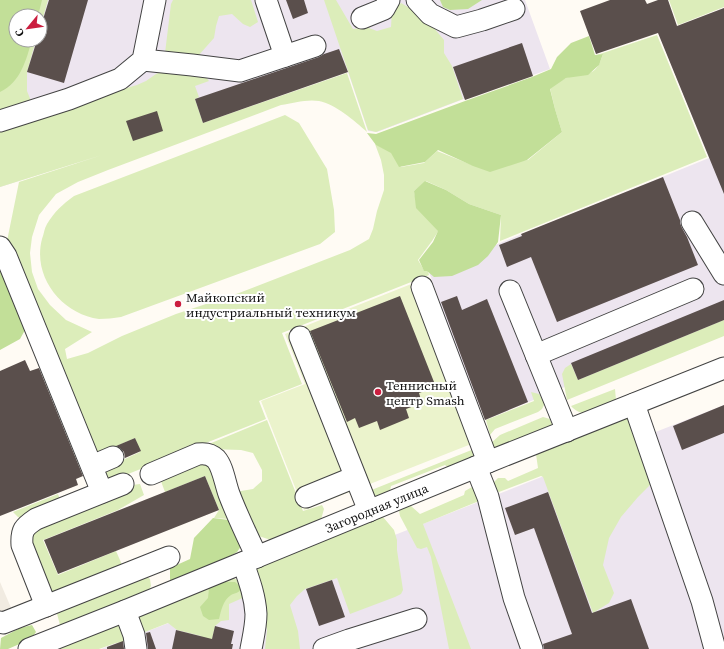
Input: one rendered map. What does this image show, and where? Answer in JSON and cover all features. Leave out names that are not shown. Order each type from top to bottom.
[{"type":"street","points":[[0,121],[70,99],[120,79],[142,60],[155,0]]},
{"type":"street","points":[[266,0],[285,56]]},
{"type":"street","points":[[362,18],[384,9],[389,0]]},
{"type":"street","points":[[417,0],[430,14],[456,27],[514,9]]},
{"type":"street","points":[[142,60],[192,64],[240,71],[315,46]]},
{"type":"street","points":[[692,222],[724,274]]},
{"type":"street","points":[[0,247],[9,263],[102,492]]},
{"type":"street","points":[[422,287],[482,465],[488,497],[514,598],[532,649]]},
{"type":"street","points":[[536,355],[693,289]]},
{"type":"street","points":[[510,291],[567,431]]},
{"type":"street","points":[[300,337],[369,511]]},
{"type":"street","name":"Загородная улица","points":[[30,649],[125,612],[369,511],[724,368]]},
{"type":"street","points":[[634,404],[702,601],[715,649]]},
{"type":"street","points":[[151,474],[198,454],[205,453],[211,455],[220,465],[250,560],[256,615],[252,649]]},
{"type":"street","points":[[92,466],[113,457]]},
{"type":"street","points":[[306,497],[355,477]]},
{"type":"street","points":[[46,606],[22,545],[23,529],[36,519],[122,484]]},
{"type":"street","points":[[0,622],[3,623],[169,557]]},
{"type":"street","points":[[125,612],[134,636],[136,649]]},
{"type":"street","points":[[324,649],[416,619]]},
{"type":"shaded area","points":[[6,0],[441,0],[444,9],[467,0],[525,0],[550,69],[464,99],[377,132],[368,131],[348,72],[203,122],[0,187],[0,21]]},
{"type":"shaded area","points":[[724,8],[724,321],[485,420],[450,332],[429,272],[709,158],[659,34]]},
{"type":"shaded area","points":[[724,405],[724,649],[101,649],[268,585]]},
{"type":"shaded area","points":[[0,582],[12,610],[0,615]]},
{"type":"green space","points":[[0,0],[48,0],[46,8],[8,8],[8,48],[34,48],[27,72],[27,91],[33,106],[0,115]]},
{"type":"green space","points":[[0,0],[42,0],[40,8],[8,8],[8,48],[30,48],[25,63],[18,76],[7,88],[0,92]]},
{"type":"green space","points":[[173,0],[251,0],[258,22],[250,27],[243,24],[232,14],[219,16],[214,38],[198,56],[165,53],[171,4]]},
{"type":"green space","points":[[324,0],[336,0],[353,29],[366,27],[377,31],[391,27],[392,10],[401,3],[418,13],[444,40],[444,53],[452,66],[463,99],[376,132],[368,130]]},
{"type":"green space","points":[[440,0],[482,0],[468,9],[450,10],[443,7]]},
{"type":"green space","points":[[669,0],[724,0],[724,7],[678,25]]},
{"type":"green space","points":[[657,35],[707,157],[500,241],[501,215],[469,204],[446,190],[426,181],[414,191],[417,208],[439,230],[418,260],[424,270],[428,271],[429,275],[282,333],[302,384],[259,401],[266,419],[108,482],[101,470],[140,452],[135,438],[96,455],[7,241],[19,182],[102,155],[0,187],[0,125],[137,85],[165,70],[203,74],[209,81],[195,86],[199,97],[195,99],[203,123],[347,73],[367,132],[357,123],[332,106],[319,101],[310,100],[281,105],[108,170],[78,182],[56,194],[39,215],[32,237],[30,253],[32,272],[38,289],[50,305],[66,320],[92,332],[65,349],[67,359],[88,353],[122,336],[176,314],[239,293],[350,250],[369,239],[384,190],[384,175],[381,160],[375,144],[391,152],[401,167],[424,163],[437,151],[472,165],[528,160],[562,132],[550,88],[566,78],[593,71],[597,68],[603,54],[594,56]]},
{"type":"green space","points":[[589,36],[595,55],[603,54],[599,65],[588,75],[566,78],[550,89],[562,132],[527,160],[490,172],[438,150],[425,162],[399,167],[391,153],[376,145],[367,133],[376,134],[551,69],[557,57],[571,43]]},
{"type":"green space","points":[[285,115],[299,123],[327,169],[334,210],[335,232],[320,244],[121,317],[99,319],[86,316],[73,310],[62,302],[53,291],[46,280],[41,267],[40,253],[46,226],[62,205],[74,196]]},
{"type":"green space","points":[[425,181],[446,190],[469,204],[501,215],[498,242],[488,256],[478,265],[452,276],[434,277],[427,271],[424,271],[419,260],[433,242],[438,231],[416,208],[414,191]]},
{"type":"green space","points":[[0,260],[25,330],[20,339],[0,350]]},
{"type":"green space","name":"Теннисный центр Smash","points":[[429,277],[484,420],[489,437],[304,510],[261,401],[305,384],[285,334]]},
{"type":"green space","points":[[724,320],[724,336],[567,400],[562,374],[565,368],[571,364],[578,380]]},
{"type":"green space","points":[[615,389],[616,400],[599,410],[588,414],[577,411],[571,406]]},
{"type":"green space","points":[[531,392],[539,394],[545,403],[542,409],[495,429],[490,435],[486,420],[534,401]]},
{"type":"green space","points":[[543,417],[550,419],[552,424],[550,429],[496,451],[490,444],[500,435]]},
{"type":"green space","points":[[624,418],[630,419],[653,482],[621,517],[609,538],[603,565],[614,593],[609,603],[593,613],[543,477],[541,476],[499,492],[495,488],[494,482],[498,478],[505,478],[508,481],[538,468],[536,454]]},
{"type":"green space","points":[[267,420],[303,511],[322,505],[324,509],[320,523],[271,540],[249,533],[237,494],[241,491],[253,489],[262,481],[262,470],[253,453],[241,450],[210,449],[204,446]]},
{"type":"green space","points":[[474,449],[476,460],[451,470],[445,465],[391,486],[389,495],[375,499],[369,491]]},
{"type":"green space","points":[[195,461],[210,464],[229,519],[214,518],[219,510],[205,476],[165,492],[159,476]]},
{"type":"green space","points":[[140,484],[144,495],[118,510],[43,540],[58,575],[116,551],[123,567],[56,593],[47,591],[26,533],[132,485]]},
{"type":"green space","points":[[472,487],[475,488],[479,501],[423,524],[471,649],[449,649],[431,557],[427,547],[421,549],[417,548],[400,516],[399,511],[411,506],[420,514],[464,495],[465,491]]},
{"type":"green space","points":[[58,494],[61,502],[24,520],[13,512]]},
{"type":"green space","points":[[383,517],[394,530],[397,540],[403,590],[401,594],[350,614],[337,578],[305,589],[290,605],[298,631],[300,649],[265,649],[267,630],[253,571],[257,567],[373,519]]},
{"type":"green space","points":[[213,518],[229,520],[242,545],[237,552],[224,560],[170,582],[170,568],[190,559],[194,538]]},
{"type":"green space","points":[[145,575],[150,579],[151,586],[149,590],[60,625],[56,610]]},
{"type":"green space","points":[[233,578],[240,581],[247,596],[229,604],[229,620],[221,621],[215,626],[210,649],[201,636],[177,630],[168,623],[140,634],[137,617],[221,579]]},
{"type":"green space","points":[[221,582],[235,582],[242,588],[237,593],[228,597],[223,606],[219,619],[209,620],[203,616],[200,607],[208,598],[209,588]]},
{"type":"green space","points":[[118,623],[128,641],[116,643],[99,649],[49,649]]},
{"type":"green space","points":[[32,625],[36,632],[31,639],[8,649],[0,649],[1,638],[20,628]]},
{"type":"building","points":[[49,0],[88,0],[64,83],[27,72],[34,48],[48,48],[48,8],[47,8]]},
{"type":"building","points":[[286,0],[304,0],[308,13],[293,19]]},
{"type":"building","points":[[610,0],[645,0],[647,4],[658,0],[668,0],[677,26],[724,8],[724,194],[658,33],[596,54],[580,11]]},
{"type":"building","points":[[522,43],[533,76],[465,100],[453,67]]},
{"type":"building","points":[[339,49],[348,72],[203,123],[195,99]]},
{"type":"building","points":[[157,111],[163,131],[133,141],[126,121]]},
{"type":"building","points":[[663,177],[680,223],[698,265],[557,322],[531,257],[507,267],[499,245],[522,236],[521,234]]},
{"type":"building","points":[[400,296],[436,387],[419,393],[422,403],[406,409],[409,418],[380,430],[377,421],[359,428],[355,418],[347,422],[310,331]]},
{"type":"building","points":[[457,296],[462,310],[487,299],[528,402],[485,420],[441,302]]},
{"type":"building","points":[[724,300],[724,320],[578,380],[571,363]]},
{"type":"building","points":[[25,360],[30,371],[39,368],[83,476],[76,479],[78,485],[0,516],[0,371]]},
{"type":"building","points":[[724,405],[724,433],[682,450],[673,426]]},
{"type":"building","points":[[135,438],[141,451],[125,458],[124,452],[116,446]]},
{"type":"building","points":[[205,476],[219,510],[58,574],[44,540]]},
{"type":"building","points":[[548,492],[592,613],[631,599],[649,649],[544,649],[543,644],[572,634],[534,528],[515,535],[505,508]]},
{"type":"building","points":[[332,580],[345,617],[319,626],[306,589]]},
{"type":"building","points":[[215,626],[234,631],[231,644],[233,644],[232,649],[172,649],[176,630],[212,639]]},
{"type":"building","points":[[150,632],[156,649],[148,649],[146,633]]},
{"type":"building","points":[[123,641],[124,649],[107,649],[107,647]]},
{"type":"place","name":"Майкопский индустриальный техникум","points":[[178,304]]},
{"type":"place","name":"Теннисный центр Smash","points":[[378,392]]}]
